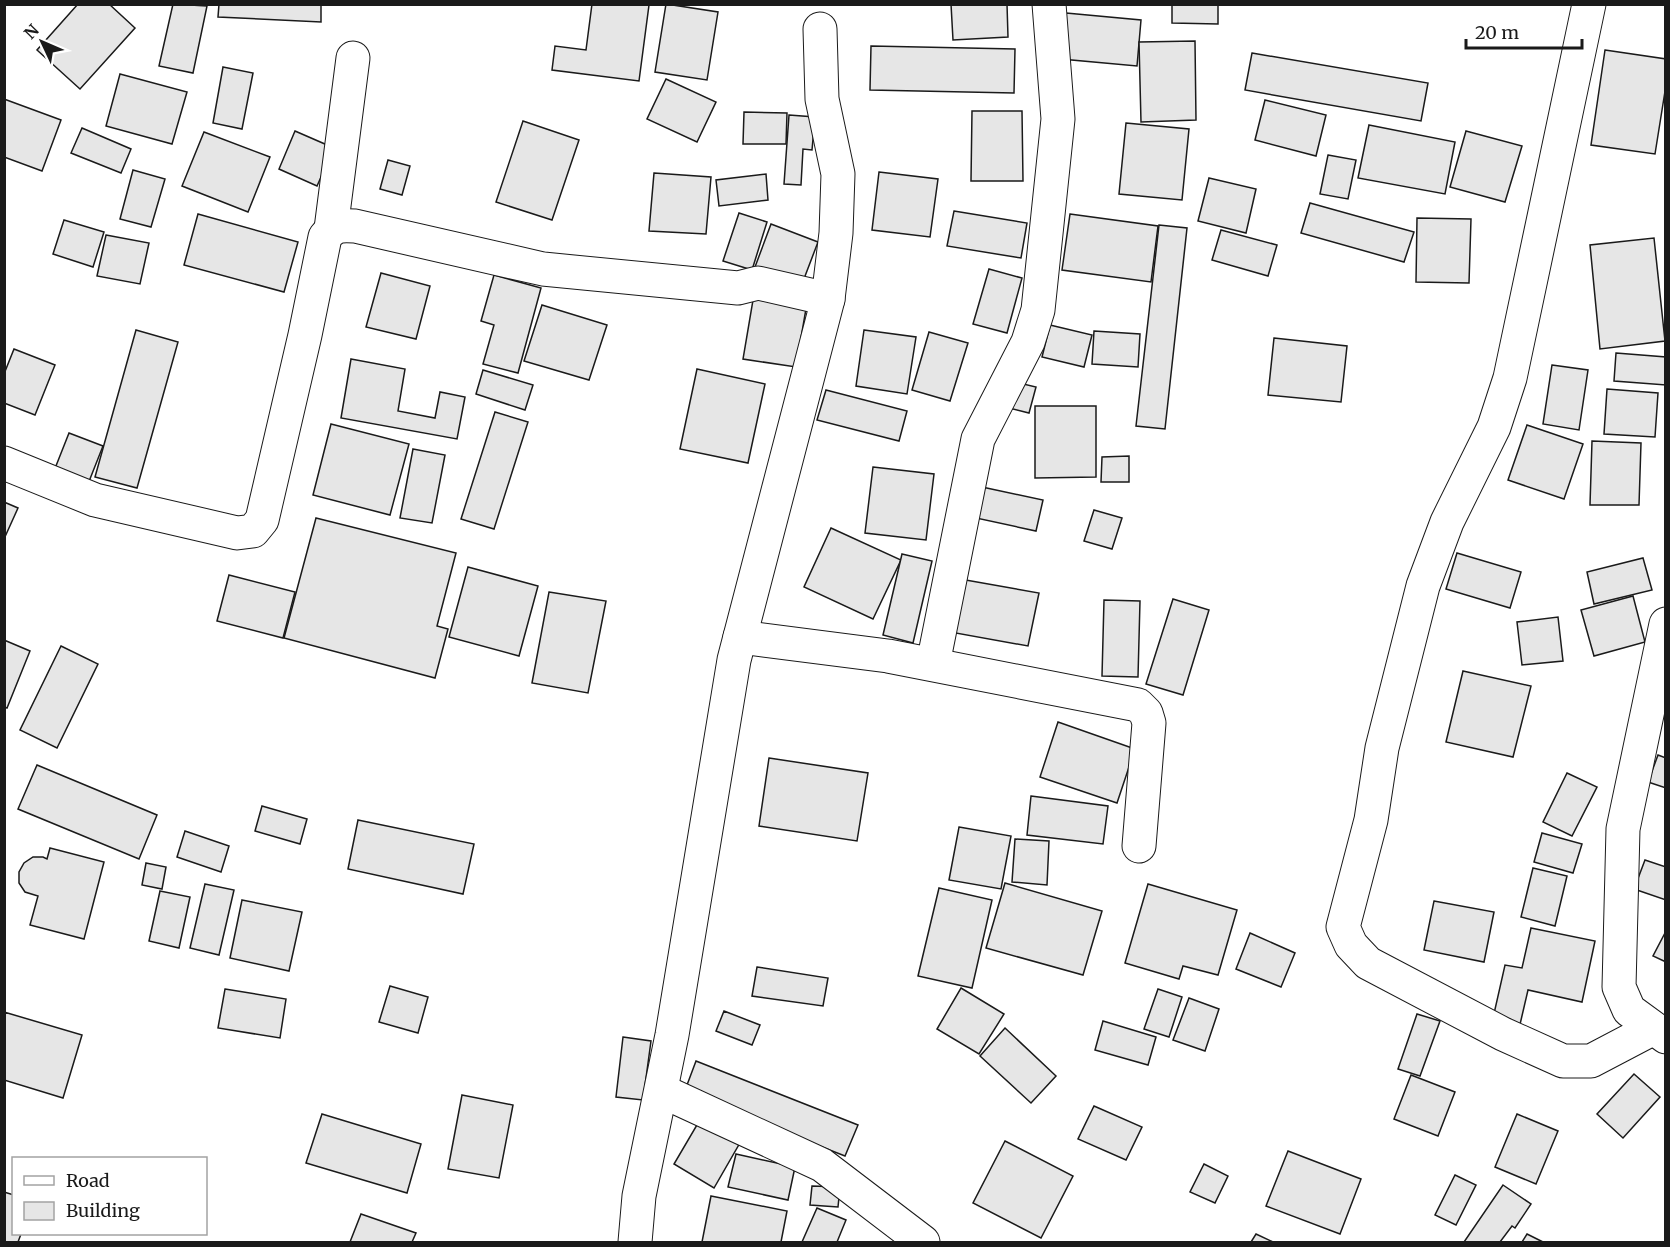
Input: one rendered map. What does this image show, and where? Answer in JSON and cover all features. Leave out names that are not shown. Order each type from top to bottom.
[{"type":"street","points":[[933,664],[978,439],[1028,342],[1038,310],[1058,119],[1049,4]]},
{"type":"street","points":[[1589,4],[1510,378],[1494,427],[1447,522],[1424,586],[1382,748],[1371,820],[1343,927],[1351,945],[1368,963],[1503,1034],[1563,1061],[1591,1061],[1659,1033]]},
{"type":"street","points":[[635,1242],[639,1196],[662,1091],[734,660],[828,299],[836,233],[838,174],[822,99],[820,29]]},
{"type":"street","points":[[331,229],[353,58]]},
{"type":"street","points":[[4,463],[95,500],[237,533],[253,531],[262,520],[325,237],[331,229],[338,225],[355,226],[543,268],[738,288],[758,284],[828,299]]},
{"type":"street","points":[[1659,1033],[1629,1010],[1619,987],[1623,829],[1665,624]]},
{"type":"street","points":[[740,638],[888,656],[1138,705],[1146,712],[1149,723],[1139,846]]},
{"type":"street","points":[[662,1091],[822,1165],[923,1242]]},
{"type":"building","points":[[78,4],[109,4],[135,28],[80,89],[37,50]]},
{"type":"building","points":[[173,4],[207,6],[193,73],[159,66]]},
{"type":"building","points":[[219,4],[321,4],[321,22],[218,17]]},
{"type":"building","points":[[592,4],[649,5],[639,81],[552,70],[555,46],[586,50]]},
{"type":"building","points":[[666,4],[718,12],[707,80],[655,72]]},
{"type":"building","points":[[951,4],[1007,4],[1008,37],[953,40]]},
{"type":"building","points":[[1172,4],[1218,4],[1218,24],[1172,23]]},
{"type":"building","points":[[1066,13],[1141,20],[1137,66],[1061,59]]},
{"type":"building","points":[[1195,41],[1196,120],[1141,122],[1139,42]]},
{"type":"building","points":[[871,46],[1015,49],[1014,93],[870,90]]},
{"type":"building","points":[[1605,50],[1666,59],[1666,85],[1655,154],[1591,145]]},
{"type":"building","points":[[1252,53],[1428,83],[1421,121],[1245,90]]},
{"type":"building","points":[[223,67],[253,73],[242,129],[213,123]]},
{"type":"building","points":[[120,74],[187,92],[172,144],[106,126]]},
{"type":"building","points":[[666,79],[716,102],[697,142],[647,119]]},
{"type":"building","points":[[4,99],[61,120],[42,171],[4,157]]},
{"type":"building","points":[[1265,100],[1326,115],[1316,156],[1255,140]]},
{"type":"building","points":[[972,111],[1022,111],[1023,181],[971,181]]},
{"type":"building","points":[[744,112],[787,113],[786,144],[743,144]]},
{"type":"building","points":[[789,115],[815,117],[812,150],[803,149],[801,185],[784,184]]},
{"type":"building","points":[[523,121],[579,140],[552,220],[496,202]]},
{"type":"building","points":[[1126,123],[1189,129],[1182,200],[1119,194]]},
{"type":"building","points":[[1369,125],[1455,142],[1445,194],[1358,178]]},
{"type":"building","points":[[82,128],[131,149],[121,173],[71,153]]},
{"type":"building","points":[[295,131],[334,148],[317,186],[279,169]]},
{"type":"building","points":[[1466,131],[1522,146],[1505,202],[1450,187]]},
{"type":"building","points":[[204,132],[270,157],[248,212],[182,186]]},
{"type":"building","points":[[1328,155],[1356,160],[1348,199],[1320,194]]},
{"type":"building","points":[[388,160],[410,166],[402,195],[380,189]]},
{"type":"building","points":[[133,170],[165,179],[151,227],[120,219]]},
{"type":"building","points":[[879,172],[938,179],[930,237],[872,230]]},
{"type":"building","points":[[654,173],[711,177],[706,234],[649,231]]},
{"type":"building","points":[[766,174],[768,200],[719,206],[716,180]]},
{"type":"building","points":[[1209,178],[1256,189],[1246,233],[1198,221]]},
{"type":"building","points":[[1310,203],[1414,232],[1404,262],[1301,233]]},
{"type":"building","points":[[954,211],[1027,223],[1021,258],[947,246]]},
{"type":"building","points":[[739,213],[767,222],[752,270],[723,261]]},
{"type":"building","points":[[198,214],[298,242],[284,292],[184,265]]},
{"type":"building","points":[[1070,214],[1158,226],[1151,282],[1062,270]]},
{"type":"building","points":[[1417,218],[1471,219],[1469,283],[1416,282]]},
{"type":"building","points":[[64,220],[104,232],[93,267],[53,254]]},
{"type":"building","points":[[771,224],[818,242],[802,284],[755,267]]},
{"type":"building","points":[[1159,225],[1187,228],[1165,429],[1136,426]]},
{"type":"building","points":[[1221,230],[1277,245],[1268,276],[1212,260]]},
{"type":"building","points":[[106,235],[149,243],[140,284],[97,276]]},
{"type":"building","points":[[1654,238],[1665,341],[1600,349],[1590,245]]},
{"type":"building","points":[[989,269],[1022,278],[1007,333],[973,324]]},
{"type":"building","points":[[381,273],[430,286],[416,339],[366,327]]},
{"type":"building","points":[[494,275],[541,288],[518,373],[483,364],[494,325],[481,321]]},
{"type":"building","points":[[754,294],[807,303],[796,367],[743,359]]},
{"type":"building","points":[[542,305],[607,325],[589,380],[524,361]]},
{"type":"building","points":[[1050,325],[1092,335],[1084,367],[1042,357]]},
{"type":"building","points":[[136,330],[178,342],[137,488],[95,477]]},
{"type":"building","points":[[864,330],[916,337],[907,394],[856,386]]},
{"type":"building","points":[[1094,331],[1140,334],[1138,367],[1092,364]]},
{"type":"building","points":[[929,332],[968,343],[950,401],[912,390]]},
{"type":"building","points":[[1274,338],[1347,346],[1341,402],[1268,395]]},
{"type":"building","points":[[14,349],[55,365],[35,415],[4,403],[4,374]]},
{"type":"building","points":[[1616,353],[1666,357],[1666,385],[1614,381]]},
{"type":"building","points":[[351,359],[405,369],[398,411],[435,418],[440,392],[465,397],[457,439],[341,418]]},
{"type":"building","points":[[1552,365],[1588,370],[1579,430],[1543,424]]},
{"type":"building","points":[[697,369],[765,384],[748,463],[680,449]]},
{"type":"building","points":[[483,370],[533,385],[525,410],[476,394]]},
{"type":"building","points":[[1011,381],[1036,387],[1029,413],[1005,407]]},
{"type":"building","points":[[1607,389],[1658,393],[1655,437],[1604,434]]},
{"type":"building","points":[[826,390],[907,411],[899,441],[817,420]]},
{"type":"building","points":[[1035,406],[1096,406],[1096,477],[1035,478]]},
{"type":"building","points":[[495,412],[528,422],[494,529],[461,519]]},
{"type":"building","points":[[331,424],[409,444],[390,515],[313,495]]},
{"type":"building","points":[[1527,425],[1583,444],[1564,499],[1508,480]]},
{"type":"building","points":[[69,433],[103,446],[86,489],[52,476]]},
{"type":"building","points":[[1592,441],[1641,443],[1639,505],[1590,505]]},
{"type":"building","points":[[413,449],[445,455],[432,523],[400,518]]},
{"type":"building","points":[[1129,456],[1129,482],[1101,482],[1102,457]]},
{"type":"building","points":[[873,467],[934,474],[926,540],[865,533]]},
{"type":"building","points":[[982,487],[1043,500],[1036,531],[976,518]]},
{"type":"building","points":[[4,502],[18,508],[4,539]]},
{"type":"building","points":[[1094,510],[1122,518],[1112,549],[1084,541]]},
{"type":"building","points":[[316,518],[456,553],[437,626],[448,629],[435,678],[284,638]]},
{"type":"building","points":[[831,528],[901,560],[873,619],[804,587]]},
{"type":"building","points":[[1457,553],[1521,572],[1510,608],[1446,589]]},
{"type":"building","points":[[902,554],[932,561],[913,643],[883,635]]},
{"type":"building","points":[[1643,558],[1652,590],[1594,604],[1587,572]]},
{"type":"building","points":[[468,567],[538,586],[519,656],[449,637]]},
{"type":"building","points":[[229,575],[295,592],[283,638],[217,621]]},
{"type":"building","points":[[960,579],[1039,593],[1028,646],[950,632]]},
{"type":"building","points":[[549,592],[606,601],[588,693],[532,683]]},
{"type":"building","points":[[1633,596],[1645,642],[1594,656],[1581,610]]},
{"type":"building","points":[[1173,599],[1209,610],[1183,695],[1146,684]]},
{"type":"building","points":[[1104,600],[1140,601],[1138,677],[1102,676]]},
{"type":"building","points":[[1558,617],[1563,661],[1522,665],[1517,622]]},
{"type":"building","points":[[4,640],[30,651],[7,708],[4,707]]},
{"type":"building","points":[[61,646],[98,664],[57,748],[20,730]]},
{"type":"building","points":[[1463,671],[1531,686],[1513,757],[1446,742]]},
{"type":"building","points":[[1058,722],[1135,749],[1117,803],[1040,777]]},
{"type":"building","points":[[1658,755],[1666,758],[1666,788],[1648,782]]},
{"type":"building","points":[[769,758],[868,773],[857,841],[759,826]]},
{"type":"building","points":[[37,765],[157,815],[139,859],[18,809]]},
{"type":"building","points":[[1567,773],[1597,787],[1572,836],[1543,822]]},
{"type":"building","points":[[1031,796],[1108,806],[1103,844],[1027,835]]},
{"type":"building","points":[[262,806],[307,819],[300,844],[255,831]]},
{"type":"building","points":[[358,820],[474,844],[463,894],[348,869]]},
{"type":"building","points":[[959,827],[1011,836],[1001,889],[949,880]]},
{"type":"building","points":[[185,831],[229,846],[221,872],[177,857]]},
{"type":"building","points":[[1542,833],[1582,844],[1573,873],[1534,862]]},
{"type":"building","points":[[1015,839],[1049,841],[1047,885],[1012,882]]},
{"type":"building","points":[[50,848],[104,862],[84,939],[30,925],[38,896],[25,892],[19,883],[19,872],[24,863],[33,857],[47,859]]},
{"type":"building","points":[[1645,860],[1666,867],[1666,900],[1634,889]]},
{"type":"building","points":[[146,863],[166,867],[162,889],[142,885]]},
{"type":"building","points":[[1533,868],[1567,876],[1555,926],[1521,917]]},
{"type":"building","points":[[1005,883],[1102,911],[1083,975],[986,948]]},
{"type":"building","points":[[205,884],[234,890],[219,955],[190,948]]},
{"type":"building","points":[[1148,884],[1237,910],[1218,975],[1183,966],[1179,979],[1125,963]]},
{"type":"building","points":[[939,888],[992,900],[972,988],[918,976]]},
{"type":"building","points":[[160,891],[190,897],[179,948],[149,941]]},
{"type":"building","points":[[242,900],[302,912],[289,971],[230,958]]},
{"type":"building","points":[[1434,901],[1494,912],[1484,962],[1424,950]]},
{"type":"building","points":[[1531,928],[1595,941],[1582,1002],[1528,990],[1518,1033],[1491,1027],[1505,965],[1522,968]]},
{"type":"building","points":[[1666,931],[1666,962],[1653,956]]},
{"type":"building","points":[[1250,933],[1295,953],[1281,987],[1236,969]]},
{"type":"building","points":[[757,967],[828,978],[823,1006],[752,996]]},
{"type":"building","points":[[390,986],[428,997],[418,1033],[379,1022]]},
{"type":"building","points":[[961,988],[1004,1014],[979,1054],[937,1029]]},
{"type":"building","points":[[225,989],[286,999],[280,1038],[218,1028]]},
{"type":"building","points":[[1158,989],[1182,997],[1169,1037],[1144,1029]]},
{"type":"building","points":[[1189,998],[1219,1009],[1205,1051],[1173,1040]]},
{"type":"building","points":[[724,1011],[760,1025],[752,1045],[716,1031]]},
{"type":"building","points":[[4,1012],[82,1035],[63,1098],[4,1080]]},
{"type":"building","points":[[1417,1014],[1440,1021],[1420,1076],[1398,1069]]},
{"type":"building","points":[[1103,1021],[1156,1037],[1148,1065],[1095,1050]]},
{"type":"building","points":[[1005,1028],[1056,1076],[1031,1103],[980,1056]]},
{"type":"building","points":[[623,1037],[651,1041],[643,1100],[616,1097]]},
{"type":"building","points":[[696,1061],[858,1125],[845,1156],[684,1093]]},
{"type":"building","points":[[1634,1074],[1660,1097],[1623,1138],[1597,1114]]},
{"type":"building","points":[[1411,1075],[1455,1092],[1438,1136],[1394,1119]]},
{"type":"building","points":[[462,1095],[513,1105],[499,1178],[448,1169]]},
{"type":"building","points":[[1094,1106],[1142,1127],[1126,1160],[1078,1139]]},
{"type":"building","points":[[322,1114],[421,1144],[407,1193],[306,1163]]},
{"type":"building","points":[[1517,1114],[1558,1131],[1536,1184],[1495,1167]]},
{"type":"building","points":[[701,1118],[741,1141],[714,1188],[674,1164]]},
{"type":"building","points":[[1005,1141],[1073,1176],[1041,1238],[973,1203]]},
{"type":"building","points":[[1288,1151],[1361,1179],[1340,1234],[1266,1206]]},
{"type":"building","points":[[736,1154],[795,1167],[788,1200],[728,1187]]},
{"type":"building","points":[[1204,1164],[1228,1176],[1215,1203],[1190,1192]]},
{"type":"building","points":[[1455,1175],[1476,1185],[1456,1225],[1435,1215]]},
{"type":"building","points":[[1503,1185],[1531,1204],[1515,1228],[1512,1226],[1500,1242],[1464,1242]]},
{"type":"building","points":[[812,1186],[840,1187],[838,1207],[810,1205]]},
{"type":"building","points":[[4,1192],[12,1194],[12,1235],[21,1235],[18,1242],[4,1242]]},
{"type":"building","points":[[711,1196],[787,1211],[781,1242],[702,1242]]},
{"type":"building","points":[[817,1208],[846,1220],[837,1242],[802,1242]]},
{"type":"building","points":[[361,1214],[416,1233],[412,1242],[350,1242]]},
{"type":"building","points":[[1256,1234],[1273,1242],[1251,1242]]},
{"type":"building","points":[[1527,1234],[1543,1242],[1522,1242]]}]
